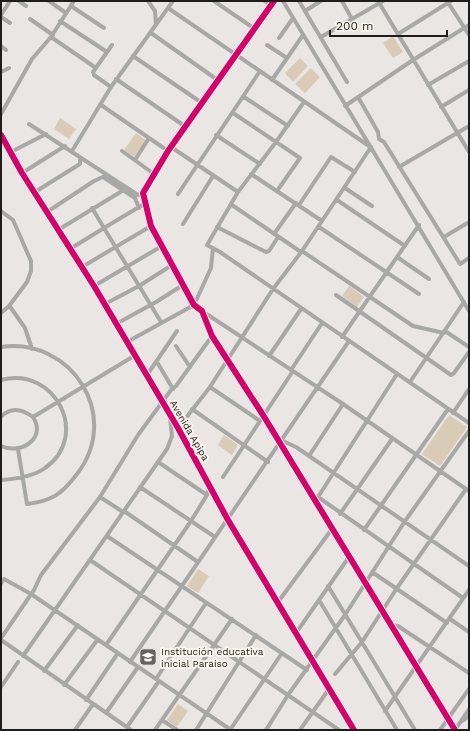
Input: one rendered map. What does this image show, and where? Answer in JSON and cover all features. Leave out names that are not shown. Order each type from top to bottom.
[{"type":"street","points":[[10,1],[1,16],[10,24]]},
{"type":"street","points":[[19,1],[26,6]]},
{"type":"street","points":[[49,1],[66,13]]},
{"type":"street","points":[[1,114],[32,59],[52,36],[60,21],[74,1]]},
{"type":"street","points":[[148,1],[154,9]]},
{"type":"street","points":[[154,1],[157,21],[156,26]]},
{"type":"street","points":[[72,151],[116,79],[173,1]]},
{"type":"street","points":[[214,1],[255,29]]},
{"type":"street","points":[[265,1],[272,3],[219,81],[170,149],[143,194],[144,204],[151,226],[194,305],[343,404],[467,490],[430,539],[362,642],[335,674]]},
{"type":"street","points":[[282,1],[469,310]]},
{"type":"street","points":[[299,1],[347,82]]},
{"type":"street","points":[[305,11],[321,1]]},
{"type":"street","points":[[342,1],[352,19]]},
{"type":"street","points":[[321,37],[380,2],[413,60],[469,152]]},
{"type":"street","points":[[398,34],[449,2],[467,26],[469,35]]},
{"type":"street","points":[[71,6],[104,28]]},
{"type":"street","points":[[168,8],[371,147]]},
{"type":"street","points":[[279,38],[293,18]]},
{"type":"street","points":[[30,19],[111,87]]},
{"type":"street","points":[[60,21],[107,52]]},
{"type":"street","points":[[345,106],[467,26]]},
{"type":"street","points":[[151,33],[219,81]]},
{"type":"street","points":[[272,80],[303,35]]},
{"type":"street","points":[[94,72],[112,45]]},
{"type":"street","points":[[267,45],[287,58]]},
{"type":"street","points":[[1,46],[6,50]]},
{"type":"street","points":[[133,56],[202,103]]},
{"type":"street","points":[[428,85],[469,61]]},
{"type":"street","points":[[1,72],[9,68]]},
{"type":"street","points":[[178,194],[216,134],[233,113],[260,71]]},
{"type":"street","points":[[116,79],[186,127]]},
{"type":"street","points":[[441,107],[469,90]]},
{"type":"street","points":[[244,97],[288,126]]},
{"type":"street","points":[[358,97],[378,132],[379,138],[384,142],[460,264],[469,258]]},
{"type":"street","points":[[304,102],[288,126],[238,192],[232,205],[207,245],[469,423]]},
{"type":"street","points":[[100,105],[149,138],[197,165],[238,192]]},
{"type":"street","points":[[233,113],[300,158],[277,191]]},
{"type":"street","points":[[29,124],[65,146],[105,176],[122,191],[135,198],[139,208]]},
{"type":"street","points":[[399,167],[469,126]]},
{"type":"street","points":[[11,152],[46,134]]},
{"type":"street","points":[[216,134],[260,164]]},
{"type":"street","name":"Avenida Apipa","points":[[1,135],[5,143]]},
{"type":"street","name":"Avenida Apipa","points":[[1,138],[105,304],[134,356],[178,428],[228,520],[354,730]]},
{"type":"street","points":[[135,160],[149,138]]},
{"type":"street","points":[[22,173],[65,146]]},
{"type":"street","points":[[178,428],[210,388],[272,289],[302,252],[371,147]]},
{"type":"street","points":[[122,151],[154,174]]},
{"type":"street","points":[[35,192],[80,164],[80,157]]},
{"type":"street","points":[[274,234],[298,204],[331,157],[355,172]]},
{"type":"street","points":[[251,174],[322,221]]},
{"type":"street","points":[[105,176],[138,195],[143,194]]},
{"type":"street","points":[[47,212],[94,181],[105,176]]},
{"type":"street","points":[[183,224],[213,176]]},
{"type":"street","points":[[345,188],[372,206]]},
{"type":"street","points":[[58,230],[122,191]]},
{"type":"street","points":[[337,200],[405,246]]},
{"type":"street","points":[[70,249],[144,204]]},
{"type":"street","points":[[232,205],[412,326],[445,332],[469,347]]},
{"type":"street","points":[[92,208],[151,304],[160,322]]},
{"type":"street","points":[[1,313],[9,306],[27,282],[31,271],[30,256],[13,220],[2,213]]},
{"type":"street","points":[[444,237],[469,222]]},
{"type":"street","points":[[82,267],[151,226]]},
{"type":"street","points":[[342,337],[419,226]]},
{"type":"street","points":[[218,227],[266,252],[269,251],[278,237]]},
{"type":"street","points":[[319,227],[419,294]]},
{"type":"street","points":[[94,286],[162,246]]},
{"type":"street","points":[[127,342],[160,322],[194,305],[211,268],[213,248]]},
{"type":"street","points":[[397,257],[429,279]]},
{"type":"street","points":[[105,304],[140,286],[172,265]]},
{"type":"street","points":[[116,324],[183,284]]},
{"type":"street","points":[[336,295],[453,375],[469,352]]},
{"type":"street","points":[[410,382],[464,302]]},
{"type":"street","points":[[9,306],[25,328],[32,349]]},
{"type":"street","points":[[270,356],[301,308]]},
{"type":"street","points":[[202,311],[212,336],[281,442],[312,496],[455,730],[469,709]]},
{"type":"street","points":[[223,477],[322,323]]},
{"type":"street","points":[[147,375],[157,362],[169,339],[177,331]]},
{"type":"street","points":[[206,603],[157,680],[129,729],[44,671],[1,639],[31,594],[42,574],[100,497],[138,435],[212,336]]},
{"type":"street","points":[[130,662],[349,342]]},
{"type":"street","points":[[1,347],[18,346],[32,349],[50,355],[62,362],[81,382],[83,388],[92,401],[95,427],[90,454],[83,468],[61,494],[39,503],[27,504],[18,449]]},
{"type":"street","points":[[176,346],[190,367]]},
{"type":"street","points":[[33,417],[134,356]]},
{"type":"street","points":[[157,362],[173,389]]},
{"type":"street","points":[[318,497],[397,374]]},
{"type":"street","points":[[1,380],[16,378],[32,381],[44,386],[59,401],[64,414],[66,427],[61,449],[46,468],[23,477],[1,480]]},
{"type":"street","points":[[210,388],[260,421]]},
{"type":"street","points":[[453,413],[469,389]]},
{"type":"street","points":[[309,456],[343,404]]},
{"type":"street","points":[[1,416],[14,409],[22,411],[33,417],[37,428],[35,437],[28,445],[18,449],[1,446]]},
{"type":"street","points":[[192,409],[268,462]]},
{"type":"street","points":[[364,530],[417,456],[448,409]]},
{"type":"street","points":[[23,656],[56,611],[167,449],[172,436],[169,413]]},
{"type":"street","points":[[266,730],[288,695],[345,615],[388,547],[469,431]]},
{"type":"street","points":[[340,514],[392,439]]},
{"type":"street","points":[[281,442],[309,456],[469,566]]},
{"type":"street","points":[[158,462],[207,495]]},
{"type":"street","points":[[106,645],[191,521],[207,495],[210,486]]},
{"type":"street","points":[[140,487],[215,537]]},
{"type":"street","points":[[312,496],[318,497],[340,514],[463,598]]},
{"type":"street","points":[[100,497],[198,562]]},
{"type":"street","points":[[278,602],[332,529]]},
{"type":"street","points":[[107,536],[307,670]]},
{"type":"street","points":[[296,633],[349,557]]},
{"type":"street","points":[[90,560],[338,730]]},
{"type":"street","points":[[372,572],[448,621],[469,632]]},
{"type":"street","points":[[1,583],[4,579],[31,594],[228,729],[282,653]]},
{"type":"street","points":[[328,586],[415,730]]},
{"type":"street","points":[[385,711],[395,699],[469,591]]},
{"type":"street","points":[[319,600],[397,730]]},
{"type":"street","points":[[155,730],[232,619]]},
{"type":"street","points":[[44,671],[78,625]]},
{"type":"street","points":[[392,625],[398,626],[469,673]]},
{"type":"street","points":[[196,730],[256,635]]},
{"type":"street","points":[[64,685],[98,639]]},
{"type":"street","points":[[86,700],[118,653]]},
{"type":"street","points":[[1,687],[18,662]]},
{"type":"street","points":[[106,713],[138,667]]},
{"type":"street","points":[[300,730],[329,689]]},
{"type":"street","points":[[440,730],[469,689]]},
{"type":"street","points":[[75,730],[93,704]]},
{"type":"street","points":[[460,722],[469,716]]},
{"type":"street","points":[[162,720],[177,730]]},
{"type":"shaded area","points":[[393,36],[403,52],[393,58],[383,43]]},
{"type":"shaded area","points":[[300,58],[308,66],[293,82],[285,73]]},
{"type":"shaded area","points":[[311,68],[320,77],[305,93],[295,84]]},
{"type":"shaded area","points":[[60,118],[76,129],[69,139],[54,129]]},
{"type":"shaded area","points":[[136,133],[146,140],[134,157],[124,150]]},
{"type":"shaded area","points":[[349,286],[364,297],[357,307],[342,296]]},
{"type":"shaded area","points":[[449,415],[467,427],[440,466],[422,454]]},
{"type":"shaded area","points":[[224,435],[238,445],[232,455],[218,445]]},
{"type":"shaded area","points":[[198,569],[209,576],[198,593],[187,586]]},
{"type":"shaded area","points":[[178,704],[188,711],[177,727],[167,720]]},
{"type":"cycle path","points":[[274,1],[168,151],[143,193],[151,226],[194,305],[202,311],[212,336],[263,415],[455,730]]},
{"type":"cycle path","points":[[1,135],[22,173],[94,286],[178,428],[228,520],[354,730]]},
{"type":"place","name":"Institución educativa inicial Paraiso","points":[[148,657]]}]
